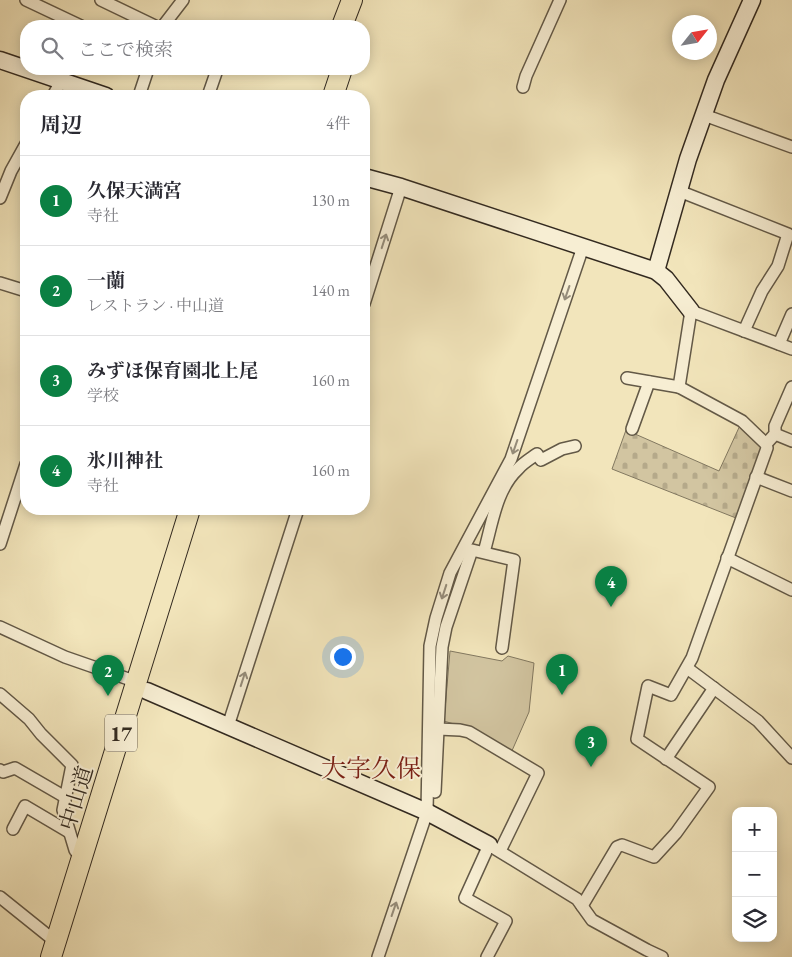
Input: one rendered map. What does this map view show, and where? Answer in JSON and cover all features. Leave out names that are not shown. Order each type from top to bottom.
[{"type":"highway","points":[[344,20],[352,0]]},
{"type":"highway","points":[[359,20],[367,0]]},
{"type":"highway","points":[[321,90],[326,75]]},
{"type":"highway","points":[[335,90],[340,75]]},
{"type":"highway","name":"中山道","points":[[57,952],[142,686],[188,515]]},
{"type":"highway","name":"中山道","points":[[57,952],[82,860],[200,515]]},
{"type":"street","points":[[26,0],[68,20]]},
{"type":"street","points":[[101,0],[143,20]]},
{"type":"street","points":[[168,20],[183,0]]},
{"type":"street","points":[[523,87],[526,76],[560,0]]},
{"type":"street","points":[[656,271],[679,191],[716,80],[752,0]]},
{"type":"street","points":[[0,60],[20,67]]},
{"type":"street","points":[[44,75],[88,90]]},
{"type":"street","points":[[141,90],[146,75]]},
{"type":"street","points":[[210,90],[215,75]]},
{"type":"street","points":[[57,90],[62,81]]},
{"type":"street","points":[[704,115],[792,147]]},
{"type":"street","points":[[0,198],[20,155]]},
{"type":"street","points":[[370,179],[401,187],[656,271],[666,279],[691,312],[792,349]]},
{"type":"street","points":[[370,285],[401,187]]},
{"type":"street","points":[[679,191],[788,234]]},
{"type":"street","points":[[744,331],[762,291],[787,255],[788,234],[792,222]]},
{"type":"street","points":[[380,956],[430,814],[438,729],[442,647],[446,627],[475,547],[511,459],[583,247]]},
{"type":"street","points":[[0,283],[20,289]]},
{"type":"street","points":[[679,387],[691,312]]},
{"type":"street","points":[[779,344],[792,314]]},
{"type":"street","points":[[582,906],[617,847],[622,845],[654,857],[676,833],[708,787],[637,739],[648,686],[671,695],[687,668],[767,448],[766,444],[742,421],[679,387],[627,378]]},
{"type":"street","points":[[632,428],[649,382]]},
{"type":"street","points":[[766,444],[775,434],[775,426],[792,387]]},
{"type":"street","points":[[775,434],[792,441]]},
{"type":"street","points":[[430,814],[430,646],[436,618],[450,573],[475,547],[510,476],[537,454],[541,460],[562,449],[574,446]]},
{"type":"street","points":[[756,477],[792,491]]},
{"type":"street","points":[[0,544],[20,482]]},
{"type":"street","points":[[228,726],[296,515]]},
{"type":"street","points":[[475,547],[514,560],[502,648]]},
{"type":"street","points":[[727,558],[792,590]]},
{"type":"street","points":[[0,628],[65,657],[142,686],[228,726],[430,814],[494,848],[577,899],[592,920],[662,957]]},
{"type":"street","points":[[687,668],[758,721],[792,758]]},
{"type":"street","points":[[666,759],[714,688]]},
{"type":"street","points":[[0,694],[29,719],[72,765],[63,810],[75,850],[82,860]]},
{"type":"street","points":[[438,729],[469,732],[538,773],[466,898],[506,921],[487,957]]},
{"type":"street","points":[[0,770],[3,772],[15,768],[65,797]]},
{"type":"street","points":[[13,828],[25,806],[69,832]]},
{"type":"street","points":[[0,897],[57,952]]},
{"type":"green space","points":[[742,421],[766,444],[741,520],[612,469],[626,430],[719,471]]},
{"type":"green space","points":[[450,651],[502,661],[508,656],[534,663],[529,712],[511,753],[467,728],[444,721]]},
{"type":"place","name":"氷川神社","points":[[611,607]]},
{"type":"place","name":"久保天満宮","points":[[562,695]]},
{"type":"place","name":"一蘭","points":[[108,696]]},
{"type":"place","name":"みずほ保育園北上尾","points":[[591,767]]},
{"type":"district","name":"大字久保","points":[[371,768]]}]
